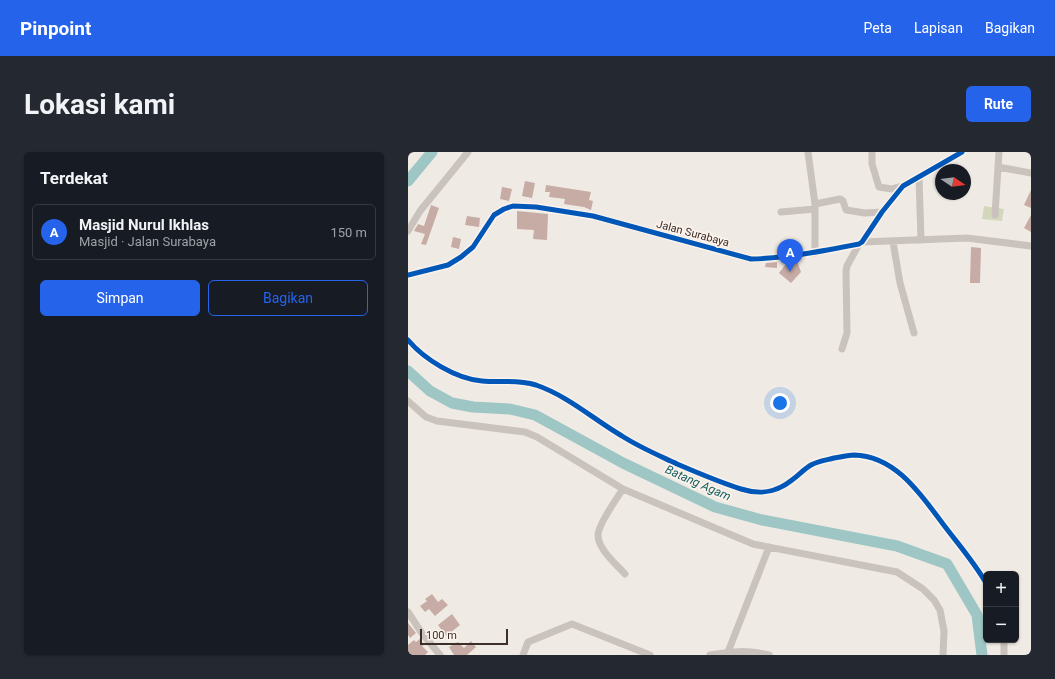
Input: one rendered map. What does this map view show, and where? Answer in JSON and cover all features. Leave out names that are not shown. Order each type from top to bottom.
[{"type":"street","points":[[408,231],[420,211],[468,152]]},
{"type":"street","points":[[808,152],[815,206],[815,253]]},
{"type":"street","points":[[872,152],[872,164],[879,187],[892,189],[904,186],[962,152]]},
{"type":"street","points":[[995,215],[998,152]]},
{"type":"street","points":[[998,167],[1031,173]]},
{"type":"street","points":[[919,177],[921,240]]},
{"type":"street","points":[[842,349],[847,333],[847,266],[860,243],[882,212],[904,186]]},
{"type":"street","points":[[781,212],[840,200],[843,201],[846,210],[865,213],[882,212]]},
{"type":"street","name":"Jalan Surabaya","points":[[408,275],[448,265],[461,257],[473,247],[494,215],[513,206],[536,207],[593,216],[751,259],[815,253],[860,243],[921,240],[967,238],[1031,246]]},
{"type":"street","points":[[893,242],[900,283],[914,333]]},
{"type":"street","points":[[408,340],[416,350],[426,358],[460,376],[481,381],[512,380],[537,386],[552,392],[575,405],[624,438],[652,453],[720,482],[754,493],[766,492],[785,486],[808,467],[823,461],[853,455],[876,459],[891,467],[906,478],[976,565],[983,577]]},
{"type":"street","points":[[408,401],[426,417],[437,421],[525,432],[537,437],[623,489],[753,544],[897,572],[923,589],[934,600],[940,610],[944,631],[943,655]]},
{"type":"street","points":[[623,489],[603,520],[598,530],[598,535],[604,549],[625,574]]},
{"type":"street","points":[[728,652],[769,547]]},
{"type":"street","points":[[408,612],[421,632],[440,655]]},
{"type":"street","points":[[523,655],[528,642],[572,624],[650,655]]},
{"type":"street","points":[[1004,643],[1004,655]]},
{"type":"street","points":[[710,655],[750,651],[769,655]]},
{"type":"green space","points":[[984,206],[1004,209],[1002,221],[982,219]]},
{"type":"building","points":[[525,181],[535,183],[532,198],[522,196]]},
{"type":"building","points":[[546,185],[591,192],[589,200],[593,201],[591,210],[584,207],[564,204],[565,199],[549,197],[550,192],[545,192]]},
{"type":"building","points":[[502,187],[512,189],[509,201],[500,199]]},
{"type":"building","points":[[1031,190],[1031,208],[1024,205]]},
{"type":"building","points":[[431,205],[439,208],[426,245],[421,244],[425,234],[414,231],[418,224],[424,226]]},
{"type":"building","points":[[517,211],[548,214],[547,240],[533,239],[534,230],[517,229]]},
{"type":"building","points":[[1031,215],[1031,232],[1024,228]]},
{"type":"building","points":[[467,216],[480,218],[479,227],[465,225]]},
{"type":"building","points":[[453,237],[461,239],[459,249],[451,247]]},
{"type":"building","points":[[971,247],[981,248],[980,283],[970,283]]},
{"type":"building","points":[[788,261],[797,261],[801,272],[791,283],[779,273]]},
{"type":"building","points":[[777,262],[777,268],[765,267],[766,263]]},
{"type":"building","points":[[432,594],[438,602],[442,599],[448,605],[435,616],[429,609],[425,612],[420,606],[427,601],[425,599]]},
{"type":"building","points":[[452,614],[460,625],[446,636],[438,625]]},
{"type":"building","points":[[408,623],[416,633],[410,638],[408,635]]},
{"type":"building","points":[[420,639],[424,645],[422,646],[428,652],[425,655],[408,655],[408,645],[414,640],[416,642]]},
{"type":"building","points":[[471,641],[476,647],[467,655],[454,655],[449,647],[458,642],[464,648]]},
{"type":"waterway","name":"Batang Agam","points":[[408,181],[432,152]]},
{"type":"waterway","name":"Batang Agam","points":[[408,371],[430,391],[452,403],[473,407],[510,409],[535,415],[623,463],[715,507],[762,520],[897,546],[947,564],[977,615],[982,655]]},
{"type":"cycle path","points":[[408,275],[448,265],[461,257],[473,247],[494,215],[513,206],[536,207],[593,216],[751,259],[792,256],[859,244],[903,186],[962,152]]},
{"type":"cycle path","points":[[408,340],[432,361],[451,372],[482,381],[522,382],[536,385],[570,401],[628,440],[677,464],[748,491],[768,492],[780,488],[811,465],[834,458],[854,455],[869,457],[883,462],[906,479],[926,501],[983,578]]},
{"type":"place","name":"Masjid Nurul Ikhlas","points":[[790,272]]}]
